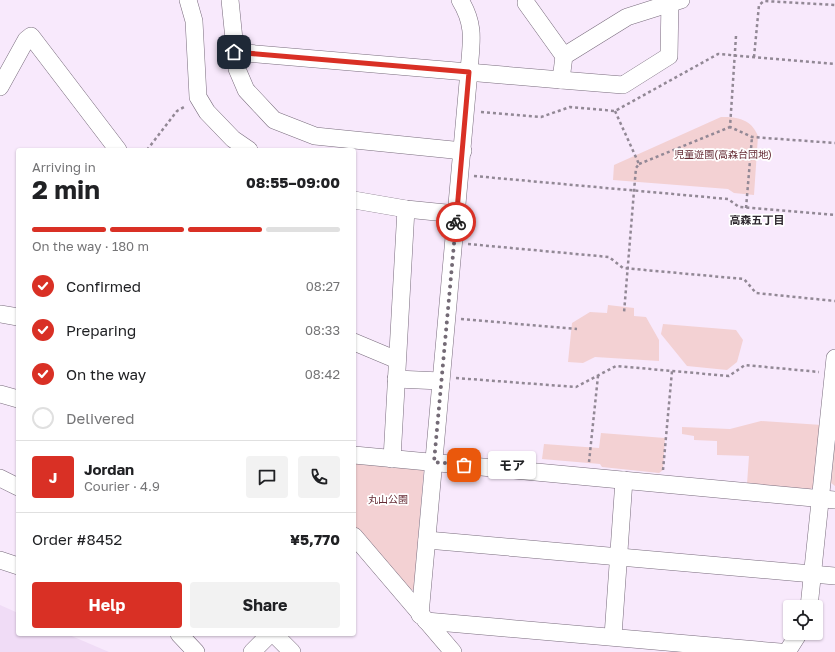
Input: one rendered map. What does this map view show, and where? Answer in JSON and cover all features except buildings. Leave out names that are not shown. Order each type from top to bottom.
[{"type":"street","points":[[188,0],[194,22],[198,97],[207,112],[233,139],[246,148]]},
{"type":"street","points":[[230,0],[234,52],[237,69],[246,90],[274,120],[315,136],[463,151]]},
{"type":"street","points":[[423,618],[427,540],[463,151],[472,29],[467,11],[460,0]]},
{"type":"street","points":[[234,52],[624,85],[669,56],[674,1],[627,17],[564,56]]},
{"type":"street","points":[[526,3],[564,56],[561,80]]},
{"type":"street","points":[[0,87],[26,40],[31,36],[116,148]]},
{"type":"street","points":[[356,200],[406,209],[456,214]]},
{"type":"street","points":[[392,458],[406,209]]},
{"type":"street","points":[[0,314],[16,318]]},
{"type":"street","points":[[356,343],[397,360]]},
{"type":"street","points":[[810,600],[813,574],[828,499],[834,366]]},
{"type":"street","points":[[396,379],[441,379]]},
{"type":"street","points":[[0,394],[16,398]]},
{"type":"street","points":[[356,455],[828,499]]},
{"type":"street","points":[[0,478],[16,486]]},
{"type":"street","points":[[613,636],[624,480]]},
{"type":"street","points":[[356,538],[453,652]]},
{"type":"street","points":[[427,540],[835,576]]},
{"type":"street","points":[[0,560],[16,565]]},
{"type":"street","points":[[423,618],[780,652]]},
{"type":"street","points":[[181,636],[196,652]]},
{"type":"street","points":[[252,652],[268,636]]},
{"type":"street","points":[[276,636],[292,652]]},
{"type":"street","points":[[787,652],[795,640]]},
{"type":"path","points":[[754,57],[759,5],[764,1],[835,5]]},
{"type":"path","points":[[730,127],[736,36]]},
{"type":"path","points":[[149,148],[177,111],[186,106],[193,108]]},
{"type":"path","points":[[615,111],[639,164]]},
{"type":"path","points":[[624,313],[636,168],[639,164],[730,127],[752,137],[835,143]]},
{"type":"path","points":[[746,208],[752,137]]},
{"type":"path","points":[[460,175],[728,199],[740,207],[746,208],[835,215]]},
{"type":"path","points":[[454,242],[609,257],[624,268],[744,279],[756,293],[835,301]]},
{"type":"path","points":[[447,318],[577,328]]},
{"type":"path","points":[[441,379],[576,387],[616,366],[729,376],[745,365],[834,366]]},
{"type":"path","points":[[661,483],[672,371]]},
{"type":"path","points":[[588,477],[598,375]]},
{"type":"shaded area","points":[[0,605],[16,612],[16,636],[72,636],[109,652],[0,652]]},
{"type":"green space","name":"児童遊園(高森台団地)","points":[[721,117],[743,120],[752,126],[758,136],[754,195],[734,193],[728,189],[613,180],[614,165]]},
{"type":"green space","points":[[608,305],[634,308],[634,316],[646,317],[659,340],[659,361],[595,357],[583,363],[568,362],[572,323],[590,312],[607,313]]},
{"type":"green space","points":[[663,324],[736,330],[743,340],[737,362],[727,370],[687,366],[661,334]]},
{"type":"green space","points":[[761,421],[822,425],[816,486],[810,489],[747,484],[749,456],[717,455],[717,441],[694,440],[694,436],[682,434],[682,427],[730,429]]},
{"type":"green space","points":[[601,433],[665,438],[663,470],[659,473],[602,467],[600,464],[542,459],[544,444],[599,448]]},
{"type":"green space","points":[[835,439],[835,486],[831,483]]},
{"type":"green space","name":"丸山公園","points":[[356,460],[424,468],[414,589],[407,593],[356,532]]},
{"type":"way so far","points":[[456,222],[434,462],[464,465]]},
{"type":"place","name":"モア","points":[[464,465]]},
{"type":"district","name":"高森五丁目","points":[[757,219]]},
{"type":"route","points":[[234,52],[469,72],[456,222]]}]
